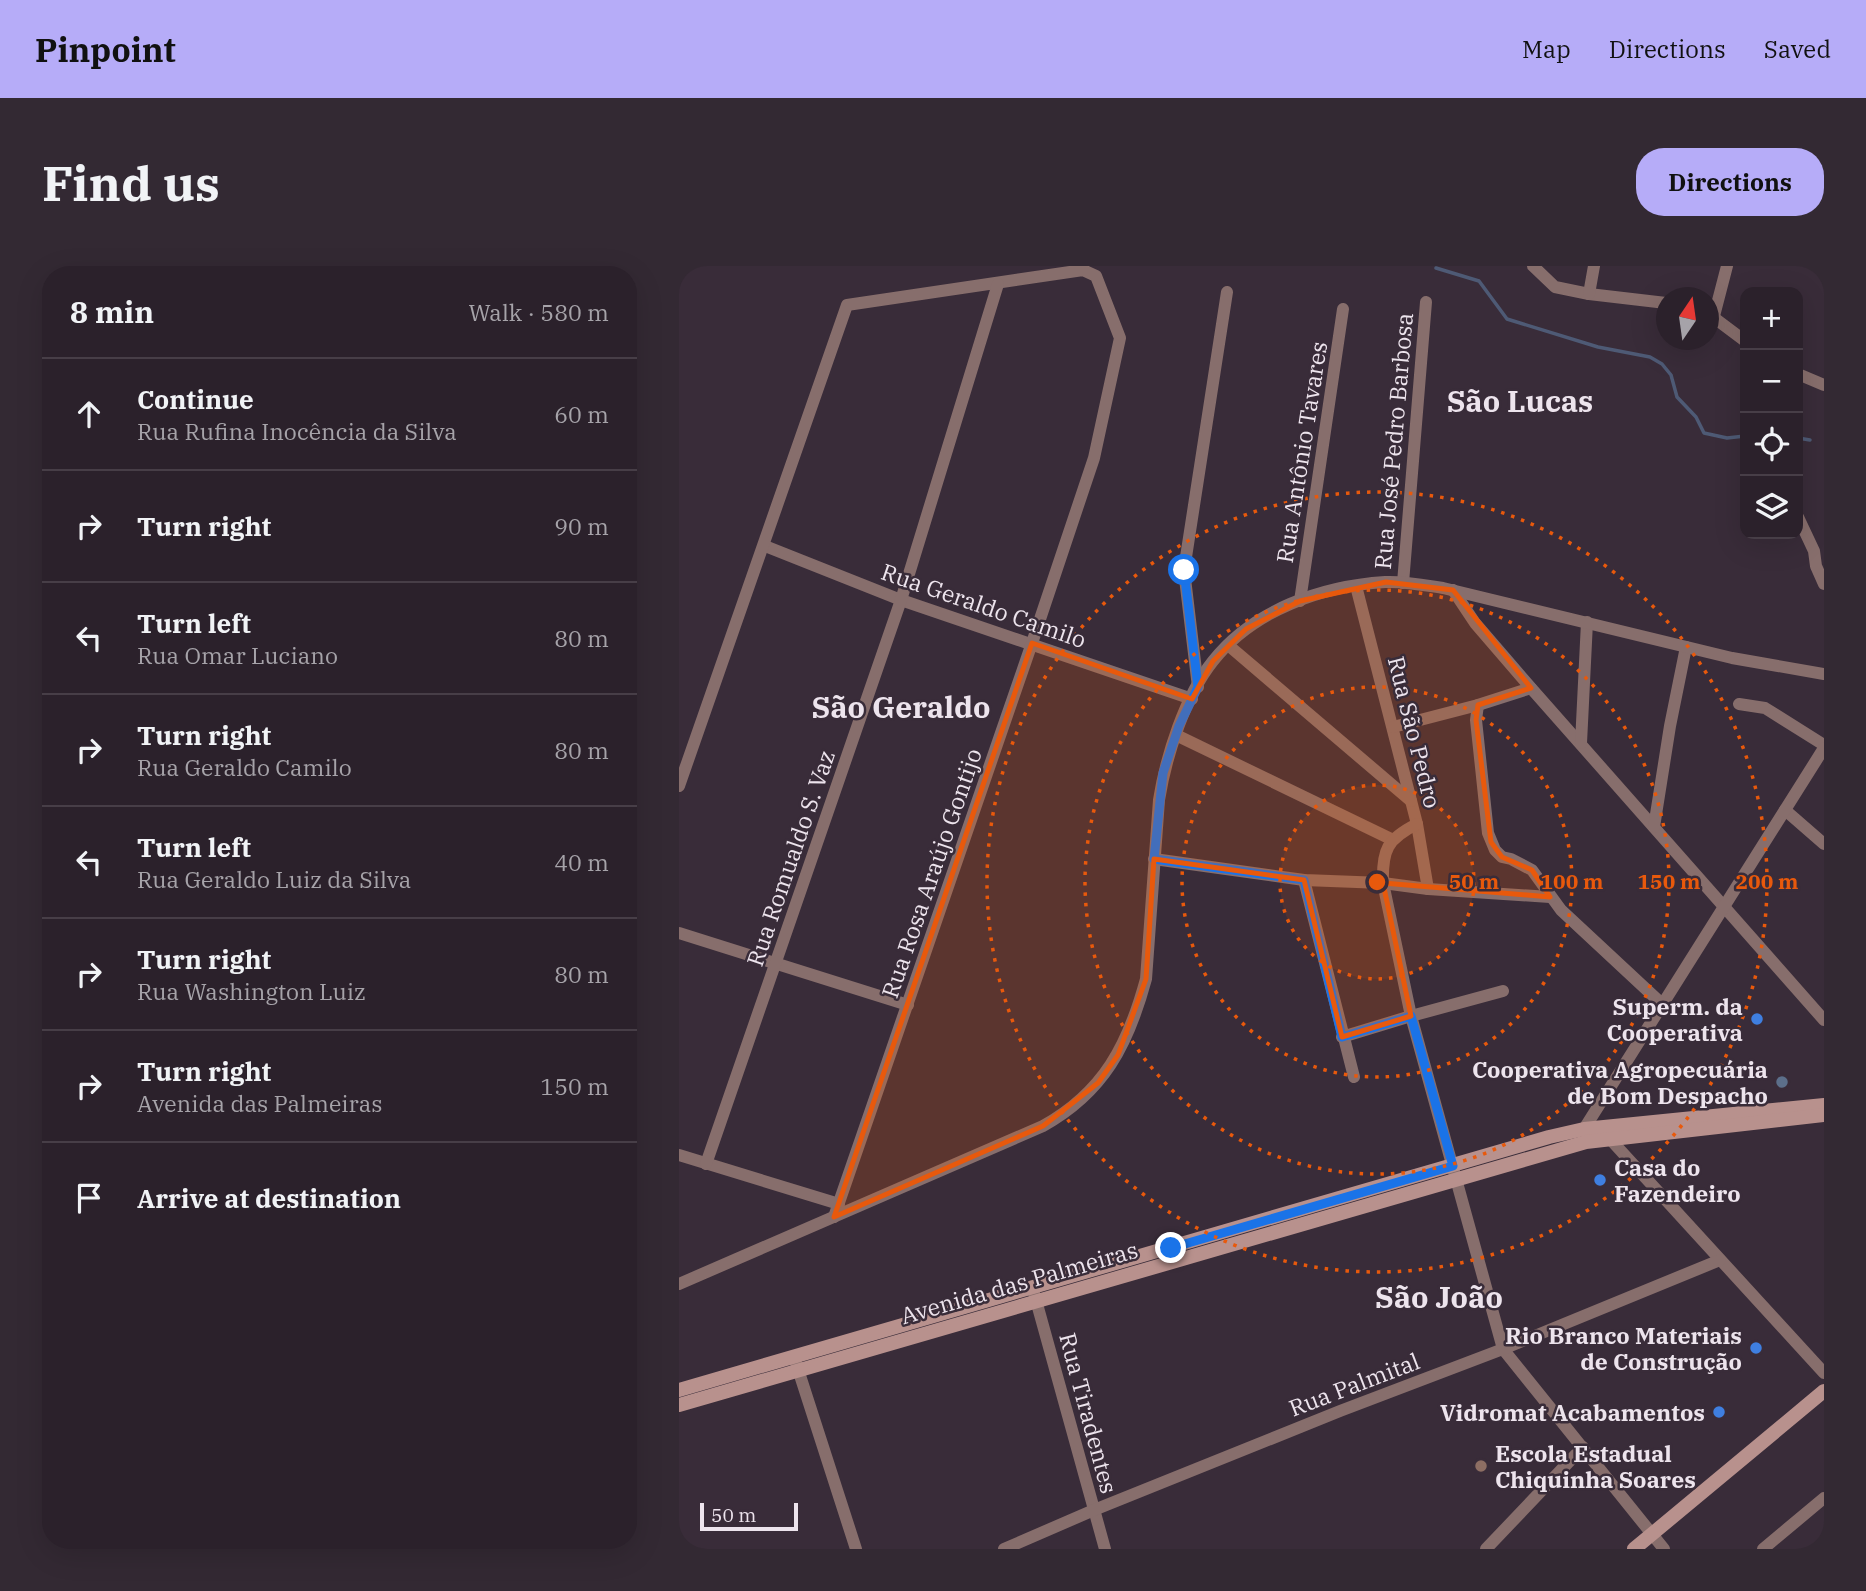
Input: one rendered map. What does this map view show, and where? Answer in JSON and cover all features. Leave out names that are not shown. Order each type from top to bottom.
[{"type":"main road","name":"Avenida das Palmeiras","points":[[1454,1173],[1584,1129],[1824,1105]]},
{"type":"main road","name":"Avenida das Palmeiras","points":[[679,1390],[797,1363],[1454,1173],[1586,1142],[1824,1115]]},
{"type":"main road","name":"Avenida das Palmeiras","points":[[679,1405],[797,1363]]},
{"type":"main road","points":[[1634,1549],[1824,1391]]},
{"type":"street","points":[[1533,266],[1555,287],[1656,302]]},
{"type":"street","points":[[1589,294],[1594,266]]},
{"type":"street","points":[[1719,290],[1727,266]]},
{"type":"street","name":"Rua Rosa Araújo Gontijo","points":[[834,1217],[1033,643],[1094,458],[1119,338],[1096,276],[1083,271],[998,284]]},
{"type":"street","points":[[679,786],[847,305],[998,284]]},
{"type":"street","name":"Rua Romualdo S. Vaz","points":[[706,1164],[901,600],[998,284]]},
{"type":"street","points":[[1198,687],[1184,570],[1227,292]]},
{"type":"street","name":"Rua José Pedro Barbosa","points":[[1403,583],[1426,302]]},
{"type":"street","name":"Rua Antônio Tavares","points":[[1300,601],[1343,309]]},
{"type":"street","points":[[1719,321],[1740,337]]},
{"type":"street","points":[[1803,376],[1824,385]]},
{"type":"street","points":[[1803,528],[1814,551],[1816,566],[1824,584]]},
{"type":"street","name":"Rua Geraldo Camilo","points":[[765,546],[901,600],[1192,699]]},
{"type":"street","points":[[679,1284],[1043,1126],[1063,1115],[1098,1083],[1118,1055],[1139,1005],[1146,979],[1163,773],[1176,734],[1213,661],[1246,629],[1271,614],[1335,589],[1386,582],[1403,583],[1453,590],[1745,661],[1824,674]]},
{"type":"street","name":"Rua São Pedro","points":[[1356,586],[1417,824],[1428,889]]},
{"type":"street","points":[[1453,590],[1475,623],[1531,688],[1824,1020]]},
{"type":"street","points":[[1581,743],[1587,622]]},
{"type":"street","points":[[1228,645],[1411,801]]},
{"type":"street","points":[[1654,827],[1668,735],[1686,647]]},
{"type":"street","points":[[1393,727],[1531,688]]},
{"type":"street","points":[[1584,1129],[1824,747],[1765,708],[1739,704]]},
{"type":"street","points":[[1478,705],[1476,720],[1491,842],[1502,857],[1532,870],[1561,910],[1662,1004]]},
{"type":"street","points":[[1176,734],[1391,839]]},
{"type":"street","points":[[1785,810],[1824,844]]},
{"type":"street","points":[[1417,824],[1391,839],[1382,864],[1383,883],[1411,1016],[1503,1349],[1664,1549]]},
{"type":"street","points":[[1154,859],[1304,880],[1383,883],[1428,889],[1550,897]]},
{"type":"street","points":[[1304,880],[1353,1077]]},
{"type":"street","points":[[679,933],[908,1005]]},
{"type":"street","points":[[1342,1037],[1503,991]]},
{"type":"street","points":[[1610,1139],[1824,1373]]},
{"type":"street","points":[[679,1155],[839,1204]]},
{"type":"street","name":"Rua Palmital","points":[[1004,1549],[1094,1510],[1503,1349],[1720,1260]]},
{"type":"street","name":"Rua Tiradentes","points":[[1034,1294],[1105,1549]]},
{"type":"street","points":[[797,1363],[856,1549]]},
{"type":"street","points":[[1486,1549],[1583,1447]]},
{"type":"street","points":[[1763,1549],[1824,1498]]},
{"type":"highlighted area","points":[[1386,582],[1453,590],[1531,688],[1478,705],[1476,720],[1491,842],[1502,857],[1532,870],[1550,897],[1383,883],[1411,1016],[1342,1037],[1304,880],[1154,859],[1146,979],[1118,1055],[1098,1083],[1043,1126],[834,1217],[1032,643],[1192,699],[1213,661],[1246,629],[1300,601]]},
{"type":"waterway","points":[[1436,268],[1479,281],[1507,319],[1598,347],[1650,357],[1662,364],[1671,375],[1677,397],[1696,417],[1704,433],[1727,438],[1740,437]]},
{"type":"waterway","points":[[1803,439],[1810,440]]},
{"type":"place","name":"Superm. da Cooperativa","points":[[1757,1019]]},
{"type":"place","name":"Cooperativa Agropecuária de Bom Despacho","points":[[1782,1082]]},
{"type":"place","name":"Casa do Fazendeiro","points":[[1600,1180]]},
{"type":"place","name":"Rio Branco Materiais de Construção","points":[[1756,1348]]},
{"type":"place","name":"Vidromat Acabamentos","points":[[1719,1412]]},
{"type":"place","name":"Escola Estadual Chiquinha Soares","points":[[1481,1466]]},
{"type":"district","name":"São Lucas","points":[[1520,400]]},
{"type":"district","name":"São Geraldo","points":[[901,706]]},
{"type":"district","name":"São João","points":[[1439,1296]]},
{"type":"route","points":[[1171,1248],[1453,1166],[1411,1016],[1342,1037],[1304,880],[1154,859],[1163,773],[1179,726],[1198,687],[1184,570]]}]
